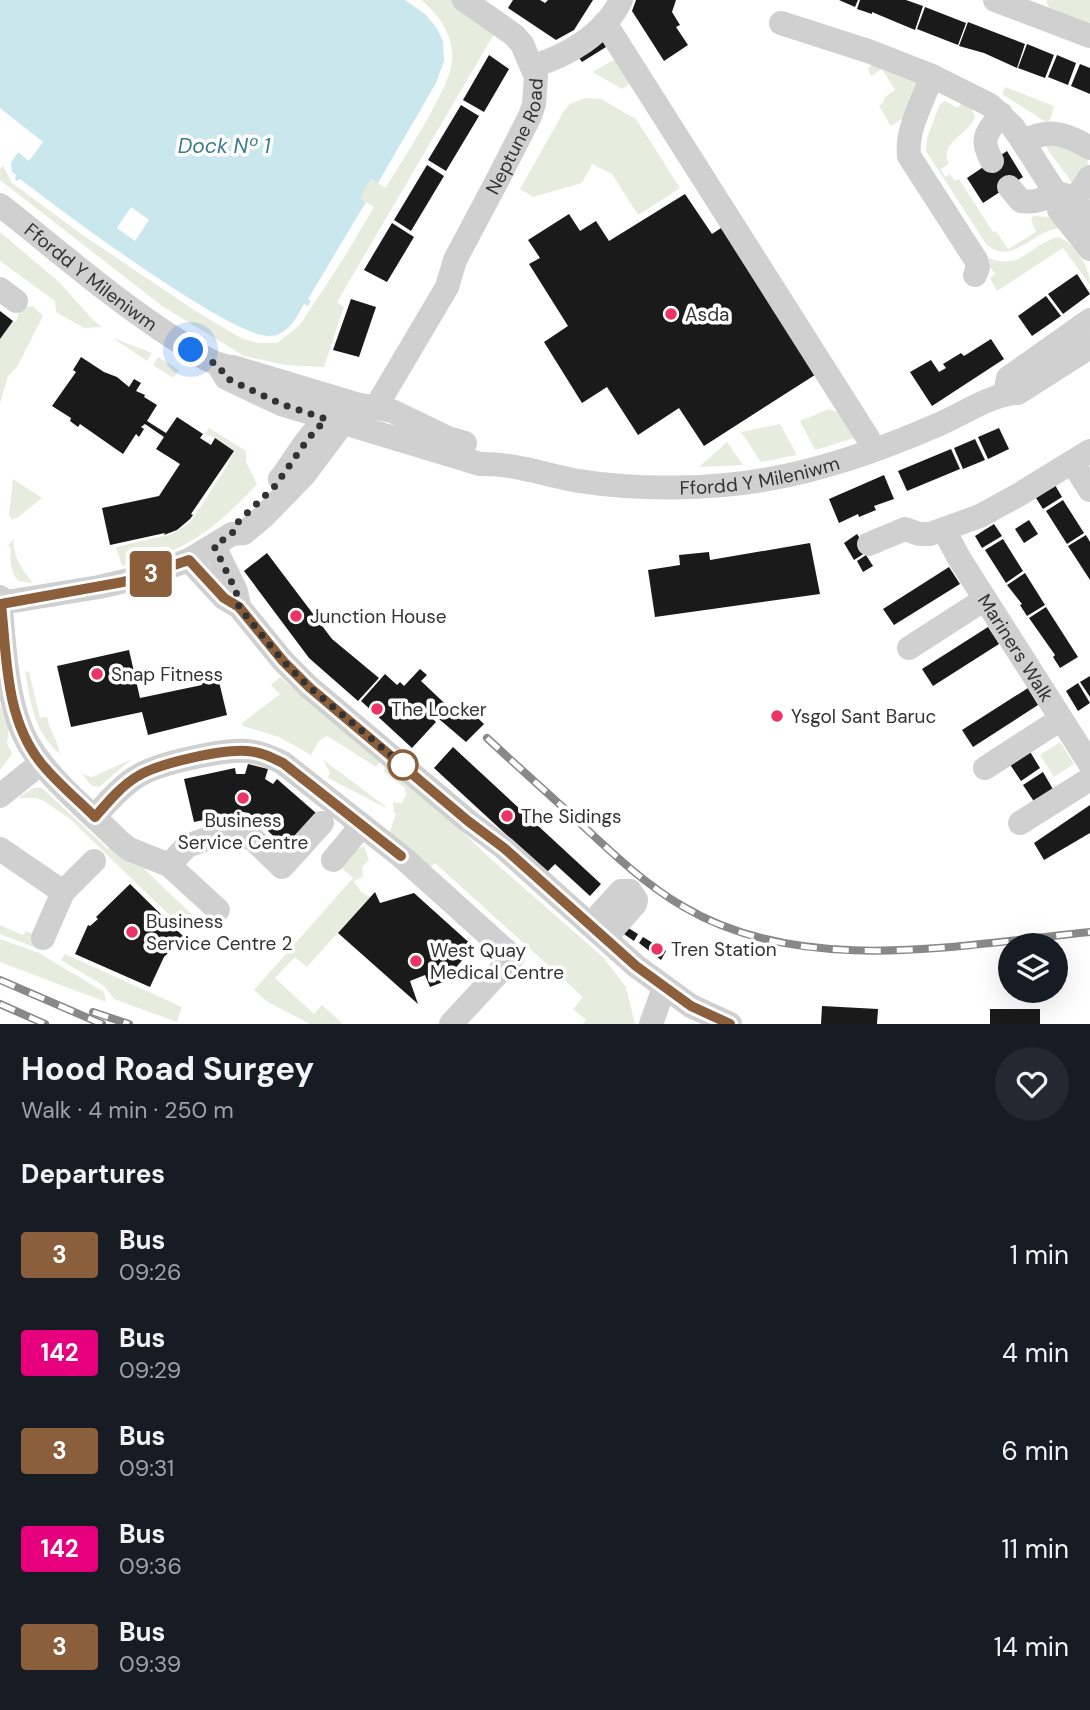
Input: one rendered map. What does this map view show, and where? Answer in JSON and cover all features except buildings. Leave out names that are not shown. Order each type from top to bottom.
[{"type":"street","name":"Neptune Road","points":[[223,540],[275,486],[308,439],[350,413],[447,287],[455,260],[530,116],[536,92],[536,76],[528,54],[514,34],[464,0]]},
{"type":"street","points":[[533,66],[557,59],[587,40],[616,12],[621,0]]},
{"type":"street","points":[[995,0],[1032,6],[1090,36]]},
{"type":"street","points":[[605,23],[868,438]]},
{"type":"street","points":[[781,23],[868,51],[979,98],[1001,114],[1073,204]]},
{"type":"street","points":[[932,76],[911,130],[909,156],[978,265],[975,275]]},
{"type":"street","points":[[992,161],[984,144],[985,136],[1001,114]]},
{"type":"street","points":[[1023,142],[1033,136],[1051,132],[1090,148]]},
{"type":"street","points":[[1090,177],[1073,204],[1059,210],[1090,249]]},
{"type":"street","points":[[1009,187],[1021,201],[1045,199],[1073,204]]},
{"type":"street","name":"Ffordd Y Mileniwm","points":[[0,205],[116,298],[163,332],[219,366],[233,367],[480,464],[504,463],[544,475],[605,484],[740,484],[844,460],[947,422],[1005,393],[1018,393],[1090,347]]},
{"type":"street","name":"Ffordd Y Mileniwm","points":[[1005,393],[1008,378],[1090,320]]},
{"type":"street","name":"Ffordd Y Mileniwm","points":[[219,366],[226,378],[281,404],[350,413],[393,411],[448,438],[487,450],[504,463]]},
{"type":"street","points":[[869,544],[905,529],[933,532],[980,516],[1020,495],[1081,456],[1090,490]]},
{"type":"street","name":"Mariners Walk","points":[[933,532],[950,544],[1061,719],[1086,749]]},
{"type":"street","points":[[1,604],[123,582],[189,560],[223,540],[239,607]]},
{"type":"street","points":[[189,560],[224,598],[239,607],[283,661],[338,697],[468,821],[504,848],[664,988],[691,1006],[730,1024]]},
{"type":"street","points":[[0,597],[10,691],[15,713],[28,743],[41,763],[119,841],[129,849],[169,865],[218,910]]},
{"type":"street","points":[[909,649],[985,599]]},
{"type":"street","points":[[985,768],[1061,719]]},
{"type":"street","points":[[95,817],[129,783],[145,772],[218,753],[245,751],[262,753],[283,763],[401,856],[513,957],[451,1024]]},
{"type":"street","points":[[0,796],[41,763]]},
{"type":"street","points":[[1020,823],[1090,779]]},
{"type":"street","points":[[169,865],[187,846],[226,832],[253,839],[282,867],[322,823]]},
{"type":"street","points":[[333,860],[362,825]]},
{"type":"street","points":[[0,849],[63,892]]},
{"type":"street","points":[[43,938],[63,892],[94,861]]},
{"type":"street","points":[[651,1024],[664,988]]},
{"type":"shaded area","points":[[421,0],[453,0],[494,34],[337,302],[344,307],[324,367],[286,365],[244,356],[162,306],[0,180],[0,169],[3,166],[12,183],[84,236],[197,312],[241,338],[258,343],[277,343],[300,325],[374,207],[359,198],[371,179],[386,188],[443,89],[452,61],[451,44],[440,19]]},
{"type":"shaded area","points":[[1046,0],[1090,0],[1090,29],[1052,9]]},
{"type":"shaded area","points":[[615,59],[631,83],[622,89],[593,72]]},
{"type":"shaded area","points":[[875,63],[912,78],[917,84],[908,115],[891,126],[879,106],[885,97],[895,90],[882,69],[871,76],[868,68]]},
{"type":"shaded area","points":[[1005,87],[1054,106],[1050,120],[1046,122],[1002,94]]},
{"type":"shaded area","points":[[585,98],[601,99],[636,119],[680,188],[638,215],[612,174],[592,164],[582,183],[533,197],[520,189],[564,111],[570,104]]},
{"type":"shaded area","points":[[945,101],[958,108],[961,103],[971,107],[975,117],[951,144],[947,156],[949,164],[941,169],[945,177],[950,174],[955,181],[959,179],[993,232],[996,231],[1008,249],[1036,232],[1031,219],[1033,216],[1053,217],[1062,228],[1042,234],[1005,252],[986,244],[926,151],[927,138],[940,104]]},
{"type":"shaded area","points":[[1051,142],[1087,156],[1088,166],[1073,184],[1048,150],[1047,146]]},
{"type":"shaded area","points":[[0,232],[60,283],[102,327],[84,328],[56,312],[55,301],[0,261]]},
{"type":"shaded area","points":[[1059,237],[1071,245],[1081,257],[1088,271],[1090,285],[1063,248],[997,291],[990,278],[995,274],[983,256],[997,260],[1016,260],[1047,241]]},
{"type":"shaded area","points":[[33,306],[43,316],[17,367],[8,376],[0,404],[0,339],[13,321],[16,322],[20,308]]},
{"type":"shaded area","points":[[113,338],[152,353],[147,361]]},
{"type":"shaded area","points":[[158,357],[179,370],[173,378],[153,365]]},
{"type":"shaded area","points":[[829,409],[840,413],[858,437],[815,450],[800,421]]},
{"type":"shaded area","points":[[780,424],[797,455],[761,462],[741,432]]},
{"type":"shaded area","points":[[209,428],[246,451],[246,462],[257,484],[227,514],[197,537],[162,555],[122,566],[116,547],[172,534],[190,523],[227,466],[234,451],[205,434]]},
{"type":"shaded area","points":[[727,442],[743,465],[699,467]]},
{"type":"shaded area","points":[[13,479],[42,498],[17,518],[11,519],[9,515]]},
{"type":"shaded area","points":[[14,538],[16,556],[33,583],[18,581],[13,573],[11,548],[8,546]]},
{"type":"shaded area","points":[[25,671],[29,672],[40,718],[47,717],[60,754],[51,746],[39,726],[31,705]]},
{"type":"shaded area","points":[[280,677],[380,762],[376,767],[327,736],[319,741],[311,755],[279,737],[243,726],[242,723],[280,694],[271,685]]},
{"type":"shaded area","points":[[0,704],[9,728],[7,743],[12,754],[0,770]]},
{"type":"shaded area","points":[[1060,742],[1074,764],[1054,777],[1040,755]]},
{"type":"shaded area","points":[[132,759],[99,787],[92,786],[82,774],[92,777]]},
{"type":"shaded area","points":[[322,759],[386,808],[328,778],[330,772]]},
{"type":"shaded area","points":[[385,766],[446,816],[603,957],[626,987],[635,1024],[583,1024],[586,1020],[573,1009],[583,997],[435,863],[428,869],[389,834],[396,813],[393,802],[402,803],[406,795],[405,788],[384,772]]},
{"type":"shaded area","points":[[33,788],[42,788],[108,849],[111,847],[133,861],[153,865],[169,873],[214,915],[211,918],[162,873],[149,866],[144,869],[198,920],[187,932],[70,819],[44,801],[18,798]]},
{"type":"shaded area","points":[[364,846],[369,860],[362,867],[363,877],[354,881],[361,892],[370,897],[307,967],[295,957],[275,978],[314,1014],[322,1005],[343,1024],[310,1024],[268,1002],[254,990],[353,878],[342,868],[356,850]]},
{"type":"shaded area","points":[[0,925],[23,935],[26,931],[41,938],[34,947],[0,934]]},
{"type":"shaded area","points":[[0,939],[39,953],[104,992],[106,1002],[0,962]]},
{"type":"shaded area","points":[[65,954],[182,1007],[177,1022],[114,999],[104,986],[61,960]]},
{"type":"water","name":"Dock Nº 1","points":[[0,0],[405,0],[425,14],[436,27],[443,41],[444,61],[436,83],[378,183],[371,179],[360,198],[366,202],[308,299],[311,301],[308,306],[304,304],[295,320],[281,333],[270,336],[250,331],[220,317],[184,295],[145,270],[20,179],[15,179],[11,163],[18,152],[29,161],[43,142],[0,108]]},
{"type":"pier","points":[[131,207],[149,220],[135,241],[117,228]]},
{"type":"railway","points":[[487,738],[643,879],[684,907],[730,929],[779,942],[830,949],[883,951],[1090,932]]},
{"type":"railway","points":[[0,980],[102,1024]]},
{"type":"railway","points":[[0,1004],[45,1024]]},
{"type":"railway","points":[[93,1012],[129,1024]]},
{"type":"bus line","name":"3","points":[[401,856],[295,771],[262,753],[218,753],[155,768],[135,777],[95,817],[41,763],[21,730],[10,691],[1,604],[123,582],[189,560],[214,584],[224,598],[239,607],[283,661],[309,687],[504,848],[636,966],[691,1006],[730,1024]]},
{"type":"place","name":"Asda","points":[[671,314]]},
{"type":"place","name":"Junction House","points":[[296,616]]},
{"type":"place","name":"Snap Fitness","points":[[97,674]]},
{"type":"place","name":"The Locker","points":[[377,709]]},
{"type":"place","name":"Ysgol Sant Baruc","points":[[777,716]]},
{"type":"place","name":"Business Service Centre","points":[[243,798]]},
{"type":"place","name":"The Sidings","points":[[507,816]]},
{"type":"place","name":"Business Service Centre 2","points":[[132,932]]},
{"type":"place","name":"Tren Station","points":[[657,949]]},
{"type":"place","name":"West Quay Medical Centre","points":[[416,961]]},
{"type":"route","points":[[191,350],[219,366],[226,378],[281,404],[326,419],[308,439],[275,486],[236,524],[232,534],[214,546],[236,591],[239,607],[283,661],[309,687],[403,765]]}]
